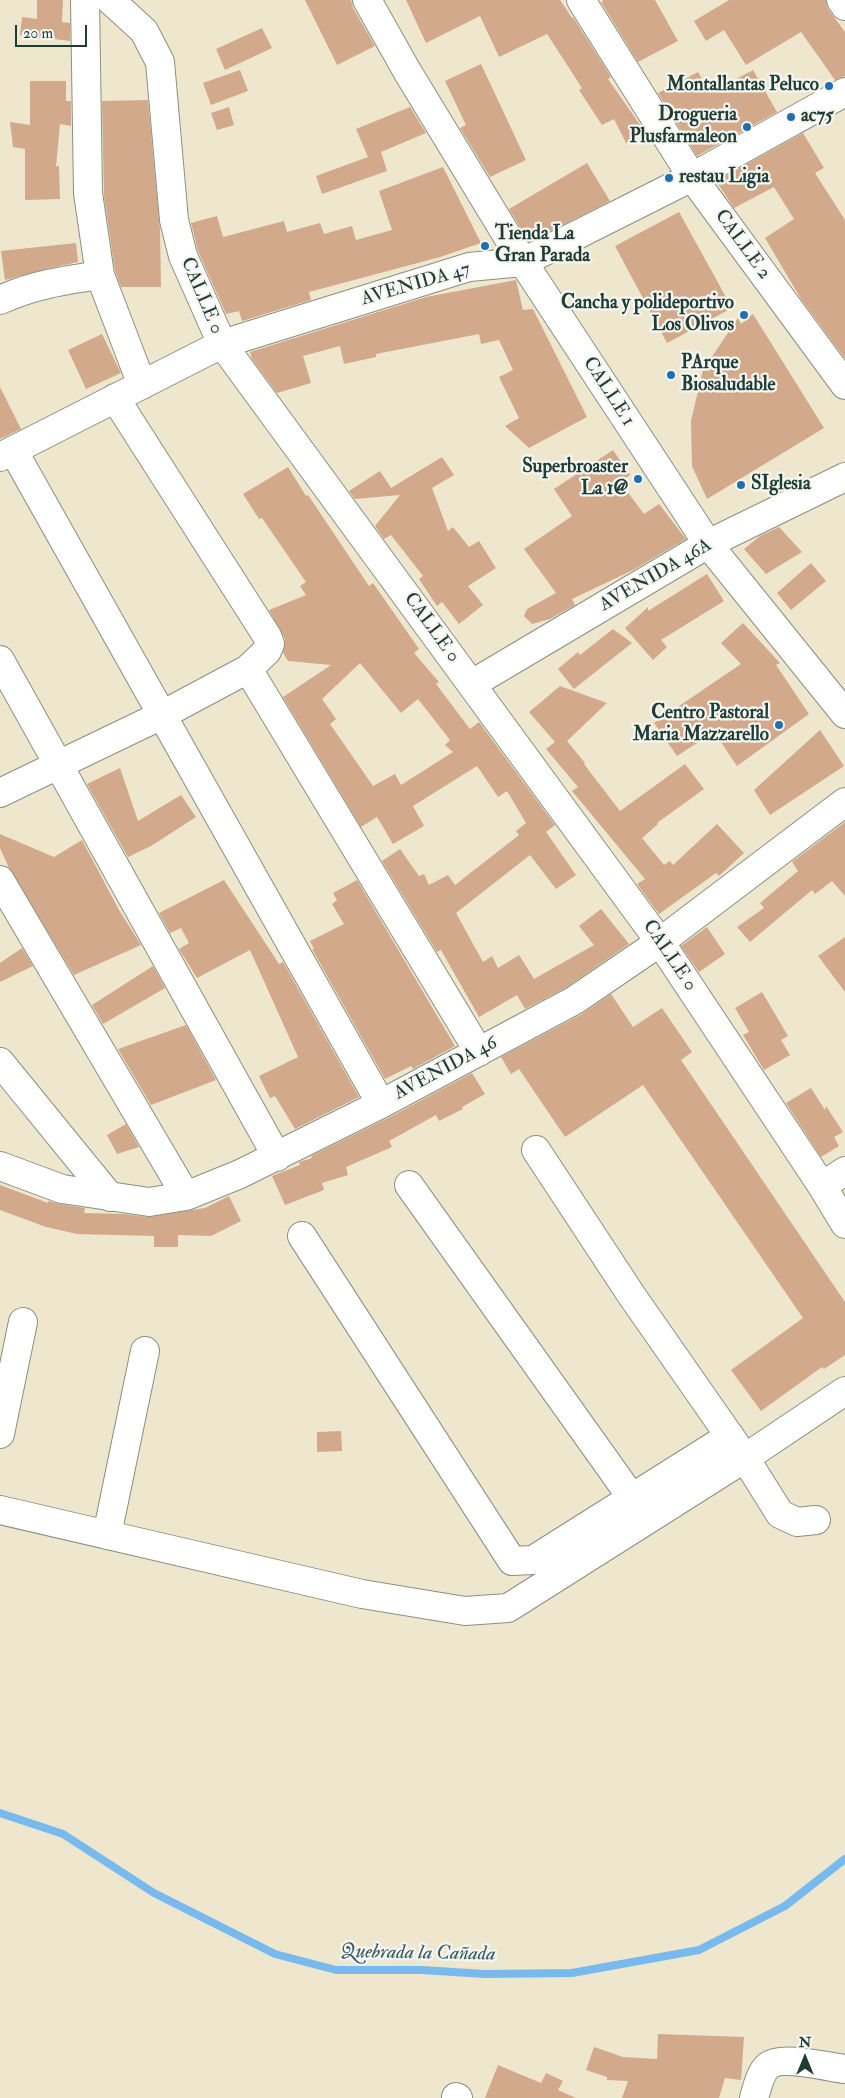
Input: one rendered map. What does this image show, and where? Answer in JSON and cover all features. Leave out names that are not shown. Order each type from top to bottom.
[{"type":"street","points":[[85,0],[88,193],[100,275],[142,385]]},
{"type":"street","name":"CALLE 0","points":[[110,0],[144,31],[160,62],[174,220],[183,256],[222,344],[660,942],[822,1186],[845,1224]]},
{"type":"street","name":"CALLE 1","points":[[367,0],[407,71],[523,262],[708,544],[845,714]]},
{"type":"street","name":"CALLE 2","points":[[581,0],[692,177],[845,385]]},
{"type":"street","points":[[841,0],[845,6]]},
{"type":"street","name":"AVENIDA 47","points":[[6,453],[222,344],[469,267],[523,262],[692,177],[845,92]]},
{"type":"street","points":[[0,300],[16,293],[59,281],[100,275]]},
{"type":"street","points":[[0,793],[162,716],[248,668],[267,651],[270,644],[267,636],[115,398]]},
{"type":"street","points":[[6,453],[162,716],[381,1104]]},
{"type":"street","name":"AVENIDA 46A","points":[[472,684],[708,544],[845,477]]},
{"type":"street","points":[[0,660],[277,1156]]},
{"type":"street","points":[[248,668],[479,1052]]},
{"type":"street","name":"AVENIDA 46","points":[[0,1166],[62,1189],[110,1198],[149,1202],[186,1196],[277,1156],[381,1104],[575,1000],[660,942],[845,802]]},
{"type":"street","points":[[0,880],[186,1196]]},
{"type":"street","points":[[0,1062],[110,1198]]},
{"type":"street","points":[[536,1150],[632,1296],[737,1447],[780,1514],[797,1522],[816,1520]]},
{"type":"street","points":[[822,1186],[845,1171]]},
{"type":"street","points":[[409,1185],[632,1498]]},
{"type":"street","points":[[302,1236],[512,1561],[533,1560],[632,1498],[737,1447],[845,1391]]},
{"type":"street","points":[[0,1434],[23,1322]]},
{"type":"street","points":[[107,1535],[145,1351]]},
{"type":"street","points":[[0,1510],[362,1594],[465,1611],[508,1608],[737,1447]]},
{"type":"street","points":[[754,2098],[764,2070],[769,2064],[782,2061],[845,2069]]},
{"type":"building","points":[[37,0],[63,0],[62,22],[70,23],[70,41],[20,35],[22,17],[37,19]]},
{"type":"building","points":[[305,0],[351,0],[353,8],[375,46],[337,65]]},
{"type":"building","points":[[406,0],[560,0],[611,77],[608,79],[645,132],[626,143],[614,119],[602,125],[579,90],[582,88],[547,34],[499,57],[480,16],[426,43]]},
{"type":"building","points":[[604,0],[655,0],[678,41],[638,62],[601,2]]},
{"type":"building","points":[[729,0],[826,0],[828,9],[845,32],[845,76],[835,80],[801,32],[746,65],[724,30],[706,41],[694,21]]},
{"type":"building","points":[[262,28],[272,48],[225,70],[216,49]]},
{"type":"building","points":[[481,64],[526,160],[490,177],[460,128],[466,125],[445,81]]},
{"type":"building","points":[[240,70],[248,91],[211,105],[203,83]]},
{"type":"building","points":[[753,70],[777,112],[697,156],[658,93],[698,72],[710,93]]},
{"type":"building","points":[[30,81],[66,81],[66,101],[71,101],[71,126],[60,124],[56,166],[59,166],[60,199],[25,200],[25,149],[13,147],[10,122],[30,125]]},
{"type":"building","points":[[148,100],[160,230],[161,287],[121,287],[115,271],[104,196],[102,101]]},
{"type":"building","points":[[229,107],[234,125],[217,130],[211,113]]},
{"type":"building","points":[[410,107],[426,133],[381,152],[387,171],[322,194],[316,176],[368,157],[356,129]]},
{"type":"building","points":[[803,133],[824,168],[815,173],[845,220],[845,359],[801,299],[765,238],[794,219],[774,187],[734,208],[716,181]]},
{"type":"building","points":[[587,163],[610,201],[529,242],[509,209]]},
{"type":"building","points":[[443,167],[481,243],[440,257],[309,292],[311,300],[242,321],[239,311],[226,314],[198,251],[191,223],[217,216],[223,237],[284,221],[287,232],[320,223],[324,234],[352,226],[356,240],[392,230],[379,191]]},
{"type":"building","points":[[679,212],[732,308],[667,343],[615,246]]},
{"type":"building","points":[[76,243],[78,262],[5,280],[1,251]]},
{"type":"building","points":[[516,280],[523,310],[533,309],[587,417],[529,448],[505,426],[519,418],[499,377],[513,370],[499,340],[481,344],[479,334],[376,354],[376,357],[344,364],[340,346],[303,356],[311,383],[277,393],[252,359],[250,352],[426,297]]},
{"type":"building","points":[[753,314],[824,428],[707,499],[692,466],[691,421],[703,370],[738,318],[741,324]]},
{"type":"building","points":[[102,334],[121,373],[86,389],[68,350]]},
{"type":"building","points":[[0,387],[21,429],[0,439]]},
{"type":"building","points":[[613,450],[630,475],[620,482],[644,514],[659,504],[686,539],[633,570],[572,599],[575,605],[550,619],[532,624],[524,616],[527,609],[556,593],[524,549],[572,516],[554,489]]},
{"type":"building","points":[[442,457],[454,475],[432,488],[448,531],[453,527],[469,547],[479,541],[496,568],[468,586],[483,605],[459,624],[442,602],[437,606],[419,579],[423,576],[391,535],[384,539],[375,526],[400,495],[355,499],[349,491],[380,471],[391,488]]},
{"type":"building","points":[[288,467],[369,586],[373,583],[419,649],[414,653],[439,682],[436,684],[470,729],[479,722],[555,825],[546,832],[576,875],[556,889],[530,855],[456,913],[483,962],[492,956],[498,968],[519,955],[534,979],[594,945],[579,926],[601,909],[629,944],[567,987],[525,1009],[517,995],[479,1017],[441,950],[437,952],[382,861],[400,849],[419,876],[424,874],[429,885],[448,875],[455,885],[519,835],[516,831],[526,823],[507,791],[498,797],[477,766],[413,806],[424,826],[393,844],[377,817],[361,827],[283,697],[331,665],[288,661],[283,653],[285,639],[269,610],[306,595],[300,586],[306,582],[262,518],[259,519],[243,494]],"holes":[[[360,663],[401,713],[418,699],[450,740],[445,745],[453,752],[401,785],[395,774],[373,786],[330,724],[336,719],[322,699]]]},
{"type":"building","points":[[779,527],[802,552],[766,574],[744,549],[760,536]]},
{"type":"building","points":[[811,563],[826,581],[791,610],[777,593]]},
{"type":"building","points":[[707,574],[724,601],[661,640],[667,647],[653,660],[625,628],[648,607],[648,611]]},
{"type":"building","points":[[743,623],[780,663],[776,665],[809,714],[737,766],[714,732],[677,756],[654,723],[741,664],[721,643]]},
{"type":"building","points":[[613,629],[632,643],[574,689],[558,669],[578,652],[580,655]]},
{"type":"building","points":[[560,686],[607,703],[567,741],[620,811],[685,764],[704,789],[657,823],[642,838],[664,865],[670,861],[673,865],[717,824],[744,853],[719,876],[716,873],[659,914],[637,884],[645,879],[572,791],[578,787],[546,749],[555,742],[529,712]]},
{"type":"building","points":[[820,730],[844,766],[770,815],[754,790]]},
{"type":"building","points":[[120,768],[138,821],[181,795],[196,817],[151,846],[128,857],[87,784]]},
{"type":"building","points":[[845,822],[845,896],[832,881],[815,894],[812,890],[750,942],[737,927],[764,908],[760,903],[798,871],[792,862]]},
{"type":"building","points":[[0,834],[54,857],[82,840],[119,910],[141,945],[74,975],[9,868],[0,848]]},
{"type":"building","points":[[224,880],[279,964],[283,962],[359,1097],[295,1129],[275,1096],[270,1098],[259,1076],[298,1057],[250,950],[197,978],[179,949],[189,943],[181,928],[170,933],[159,913]]},
{"type":"building","points":[[357,880],[455,1046],[413,1069],[411,1066],[385,1079],[312,949],[314,949],[310,941],[344,924],[332,904],[337,900],[333,893]]},
{"type":"building","points":[[707,927],[725,954],[699,972],[681,946]]},
{"type":"building","points":[[845,937],[845,992],[818,956]]},
{"type":"building","points":[[22,948],[33,966],[0,982],[0,963]]},
{"type":"building","points":[[153,966],[165,988],[103,1024],[92,1005]]},
{"type":"building","points":[[762,992],[788,1036],[781,1040],[790,1055],[764,1070],[743,1035],[749,1032],[735,1008]]},
{"type":"building","points":[[611,994],[633,1027],[662,1008],[692,1052],[681,1060],[845,1302],[845,1355],[824,1369],[822,1367],[761,1411],[731,1370],[803,1318],[643,1085],[565,1137],[519,1069],[511,1074],[501,1057],[582,1014]]},
{"type":"building","points":[[186,1025],[216,1080],[151,1105],[118,1049]]},
{"type":"building","points":[[472,1073],[485,1094],[462,1107],[463,1109],[439,1121],[436,1115],[389,1141],[392,1147],[346,1167],[348,1175],[322,1183],[324,1190],[285,1205],[272,1176],[300,1165],[299,1162],[312,1158],[311,1156],[392,1116]]},
{"type":"building","points":[[811,1088],[825,1110],[826,1106],[843,1132],[834,1137],[839,1146],[821,1157],[786,1103]]},
{"type":"building","points":[[126,1124],[139,1147],[117,1154],[107,1135]]},
{"type":"building","points":[[0,1185],[48,1203],[48,1201],[85,1208],[84,1213],[125,1214],[147,1217],[205,1208],[229,1196],[241,1221],[211,1236],[178,1235],[178,1247],[154,1247],[154,1236],[77,1234],[46,1227],[0,1210]]},
{"type":"building","points":[[341,1431],[342,1451],[317,1452],[317,1432]]},
{"type":"building","points":[[658,2034],[744,2037],[741,2080],[725,2078],[719,2098],[622,2098],[628,2081],[607,2080],[607,2077],[586,2070],[594,2047],[623,2057],[657,2059]]},
{"type":"building","points":[[498,2065],[541,2083],[546,2073],[563,2081],[558,2090],[576,2098],[485,2098]]},
{"type":"waterway","name":"Quebrada la Cañada","points":[[0,1813],[63,1834],[154,1893],[275,1954],[336,1970],[422,1970],[485,1974],[572,1973],[699,1950],[785,1906],[845,1859]]},
{"type":"place","name":"Montallantas Peluco","points":[[829,86]]},
{"type":"place","name":"ac75","points":[[791,117]]},
{"type":"place","name":"Drogueria Plusfarmaleon","points":[[747,127]]},
{"type":"place","name":"restau Ligia","points":[[669,178]]},
{"type":"place","name":"Tienda La Gran Parada","points":[[485,246]]},
{"type":"place","name":"Cancha y polideportivo Los Olivos","points":[[744,315]]},
{"type":"place","name":"PArque Biosaludable","points":[[671,375]]},
{"type":"place","name":"Superbroaster La 1@","points":[[638,479]]},
{"type":"place","name":"SIglesia","points":[[741,485]]},
{"type":"place","name":"Centro Pastoral Maria Mazzarello","points":[[779,725]]}]
